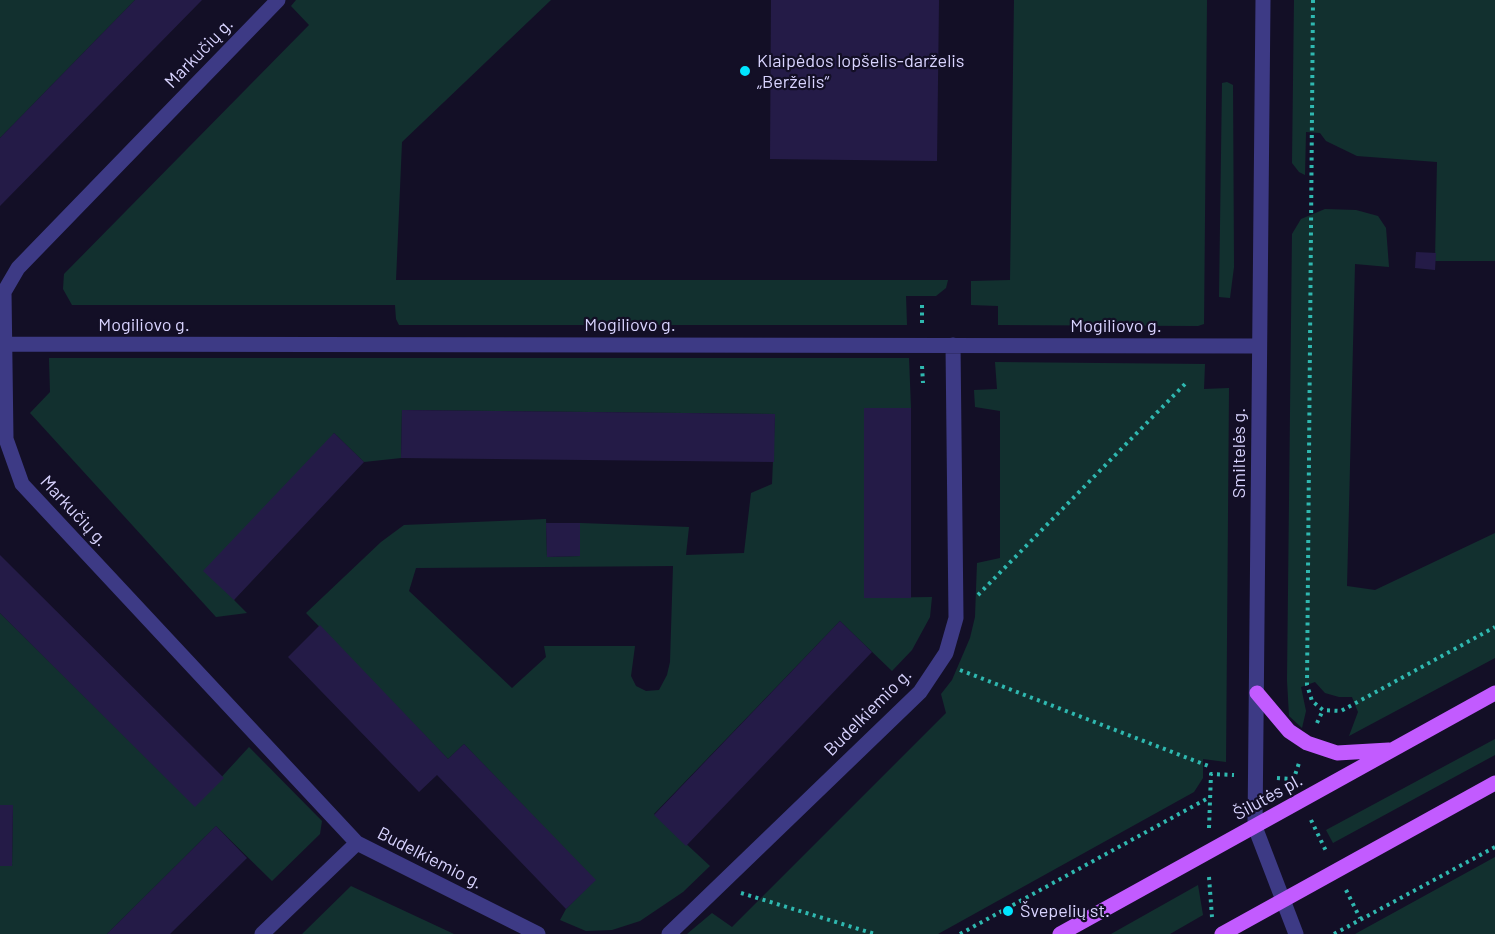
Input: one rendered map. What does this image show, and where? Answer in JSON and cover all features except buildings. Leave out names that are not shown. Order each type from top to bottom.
[{"type":"main road","points":[[1257,693],[1289,731],[1307,743],[1337,753],[1392,750]]},
{"type":"main road","name":"Šilutės pl.","points":[[1060,934],[1495,693]]},
{"type":"main road","points":[[1222,934],[1495,783]]},
{"type":"street","name":"Markučių g.","points":[[278,0],[18,268],[4,292],[2,344],[6,439],[22,484],[357,843]]},
{"type":"street","name":"Smiltelės g.","points":[[1263,0],[1254,826],[1281,901],[1296,934]]},
{"type":"street","name":"Mogiliovo g.","points":[[2,344],[1259,346]]},
{"type":"street","name":"Budelkiemio g.","points":[[669,934],[920,692],[946,653],[956,618],[953,345]]},
{"type":"street","name":"Budelkiemio g.","points":[[262,934],[357,843],[538,934]]},
{"type":"path","points":[[1314,0],[1307,673],[1312,700],[1323,710],[1341,711],[1495,627]]},
{"type":"path","points":[[956,618],[1185,384]]},
{"type":"path","points":[[940,662],[1211,767]]},
{"type":"path","points":[[1292,779],[1360,918]]},
{"type":"path","points":[[960,934],[1210,797]]},
{"type":"path","points":[[1334,934],[1495,847]]},
{"type":"path","points":[[719,886],[876,934]]},
{"type":"green space","points":[[0,0],[135,0],[0,138]]},
{"type":"green space","points":[[296,0],[551,0],[402,142],[396,280],[948,280],[946,288],[936,296],[906,296],[907,325],[399,325],[395,305],[72,305],[63,289],[64,274],[309,25],[291,6]]},
{"type":"green space","points":[[1014,0],[1207,0],[1204,324],[1198,326],[998,325],[998,306],[971,305],[971,281],[1010,280]]},
{"type":"green space","points":[[1294,0],[1495,0],[1495,261],[1435,261],[1437,162],[1357,156],[1326,141],[1320,133],[1306,132],[1305,175],[1299,172],[1292,163]]},
{"type":"green space","points":[[1227,82],[1233,85],[1234,267],[1230,298],[1219,297],[1222,83]]},
{"type":"green space","points":[[1325,209],[1356,210],[1378,216],[1386,228],[1389,267],[1355,264],[1347,586],[1375,590],[1495,533],[1495,658],[1349,736],[1358,712],[1352,697],[1339,697],[1325,693],[1315,682],[1301,687],[1306,711],[1302,728],[1289,716],[1287,680],[1292,234],[1301,219]]},
{"type":"green space","points":[[49,358],[909,358],[911,408],[864,409],[864,598],[932,597],[930,617],[912,650],[892,671],[840,621],[654,814],[710,866],[683,892],[640,921],[612,930],[586,931],[560,920],[566,909],[595,880],[464,744],[448,759],[306,613],[381,542],[404,525],[546,519],[547,557],[580,556],[580,523],[689,527],[686,555],[744,553],[751,493],[772,484],[775,414],[402,410],[401,458],[364,462],[334,433],[234,600],[247,613],[216,617],[30,413],[50,392]],"holes":[[[673,566],[670,662],[667,675],[659,690],[646,691],[636,686],[631,676],[635,646],[544,646],[546,657],[512,688],[409,591],[416,568]]]},
{"type":"green space","points":[[995,362],[1205,364],[1204,389],[1229,388],[1226,762],[1203,759],[1203,778],[1194,792],[938,934],[687,934],[712,913],[732,927],[946,713],[941,694],[952,680],[970,638],[975,617],[977,563],[1000,558],[1000,411],[975,407],[974,390],[997,389]]},
{"type":"green space","points":[[0,613],[195,806],[249,747],[322,821],[320,834],[272,881],[216,826],[107,934],[0,934],[0,866],[12,866],[13,805],[0,805]]},
{"type":"green space","points":[[1495,739],[1495,755],[1333,843],[1326,830]]},
{"type":"green space","points":[[1495,857],[1495,934],[1355,934]]},
{"type":"green space","points":[[1198,885],[1203,915],[1170,934],[1111,934]]},
{"type":"green space","points":[[351,886],[454,934],[302,934]]},
{"type":"place","name":"Klaipėdos lopšelis-darželis „Berželis“","points":[[745,71]]},
{"type":"place","name":"Švepelių st.","points":[[1008,911]]}]
